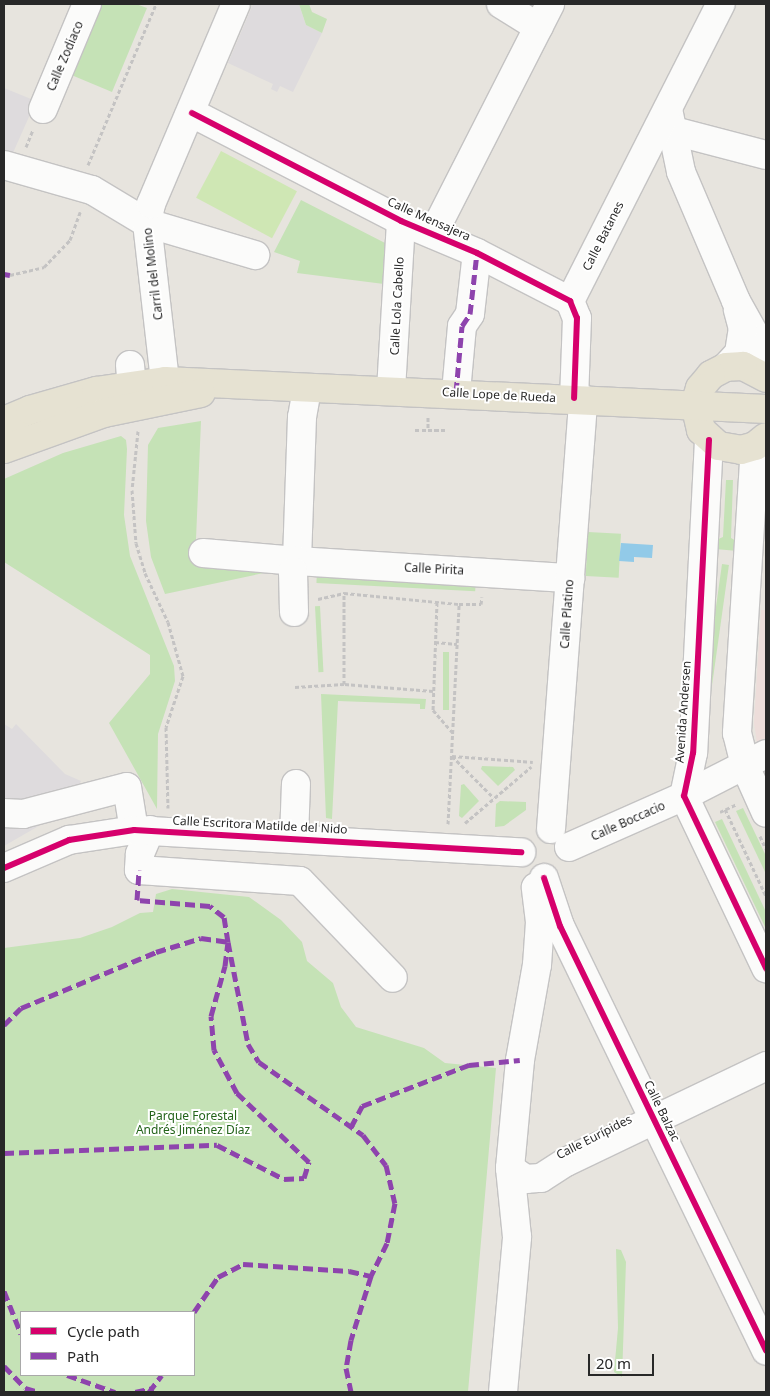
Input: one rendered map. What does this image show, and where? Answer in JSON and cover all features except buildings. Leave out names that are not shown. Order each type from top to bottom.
[{"type":"main road","points":[[761,441],[730,449],[709,440],[696,418],[695,404],[700,388],[711,375],[726,367],[743,366],[766,378]]},
{"type":"main road","name":"Calle Lope de Rueda","points":[[4,421],[30,410],[96,391],[134,385],[165,381],[232,386]]},
{"type":"main road","name":"Calle Lope de Rueda","points":[[4,449],[104,413],[134,385],[456,392],[766,409]]},
{"type":"street","name":"Calle Zodiaco","points":[[43,109],[87,4]]},
{"type":"street","name":"Carril del Molino","points":[[165,381],[147,223],[151,204],[192,112],[236,4]]},
{"type":"street","points":[[433,234],[544,16],[502,4]]},
{"type":"street","name":"Calle Batanes","points":[[570,301],[637,171],[671,120],[721,4]]},
{"type":"street","name":"Calle Mensajera","points":[[192,112],[401,221],[477,253],[570,301]]},
{"type":"street","points":[[671,120],[766,155]]},
{"type":"street","points":[[671,120],[681,172],[736,301],[766,355]]},
{"type":"street","points":[[637,171],[649,162],[665,162],[681,172]]},
{"type":"street","points":[[4,165],[85,188],[147,223],[255,255]]},
{"type":"street","name":"Calle Lola Cabello","points":[[391,390],[401,221]]},
{"type":"street","points":[[456,392],[462,326],[470,314],[477,253]]},
{"type":"street","points":[[570,301],[578,318],[579,398]]},
{"type":"street","points":[[726,367],[739,353],[743,329],[736,301]]},
{"type":"street","points":[[294,612],[293,571],[298,562],[302,418],[307,389]]},
{"type":"street","name":"Calle Platino","points":[[560,838],[579,398]]},
{"type":"street","name":"Avenida Andersen","points":[[684,796],[693,753],[709,440]]},
{"type":"street","points":[[756,816],[756,760],[737,733],[761,441]]},
{"type":"street","name":"Calle Pirita","points":[[203,553],[298,562],[570,578]]},
{"type":"street","name":"Calle Boccacio","points":[[560,838],[684,796],[756,760]]},
{"type":"street","points":[[294,838],[296,784]]},
{"type":"street","points":[[4,813],[24,814],[126,787],[150,830],[140,854],[139,870],[300,881],[393,978]]},
{"type":"street","points":[[684,796],[766,968]]},
{"type":"street","name":"Calle Escritora Matilde del Nido","points":[[4,868],[69,840],[150,830],[294,838],[447,842],[520,852]]},
{"type":"street","points":[[537,830],[560,838],[568,862],[559,874],[540,877],[524,866],[520,852],[525,838],[537,830]]},
{"type":"street","points":[[503,1392],[517,1237],[510,1168],[520,1060],[537,966],[540,922],[540,877]]},
{"type":"street","name":"Calle Balzac","points":[[540,877],[560,926],[766,1351]]},
{"type":"street","name":"Calle Eurípides","points":[[541,1178],[566,1162],[766,1066]]},
{"type":"street","points":[[510,1168],[525,1179],[541,1178],[517,1237]]},
{"type":"path","points":[[10,275],[44,266],[70,240],[81,208],[85,188],[156,4]]},
{"type":"path","points":[[134,385],[132,490],[136,543],[145,573],[168,622],[183,676],[166,727],[150,830]]},
{"type":"path","points":[[415,430],[445,430]]},
{"type":"path","points":[[344,684],[344,593],[460,604],[481,604],[483,572]]},
{"type":"path","points":[[437,602],[433,710],[453,732]]},
{"type":"path","points":[[447,842],[460,604]]},
{"type":"path","points":[[435,642],[457,644]]},
{"type":"path","points":[[295,687],[344,684],[433,691]]},
{"type":"path","points":[[447,842],[536,762],[452,756]]},
{"type":"path","points":[[452,756],[494,798]]},
{"type":"path","points":[[722,803],[766,896]]},
{"type":"path","points":[[711,816],[725,810],[756,816],[766,849]]},
{"type":"shaded area","points":[[253,4],[299,4],[306,25],[322,33],[293,92],[280,86],[277,92],[271,89],[273,84],[228,63]]},
{"type":"shaded area","points":[[4,88],[36,101],[12,155],[4,152]]},
{"type":"shaded area","points":[[761,610],[766,610],[766,738],[757,743],[754,723]]},
{"type":"shaded area","points":[[4,724],[12,729],[16,724],[65,774],[81,781],[63,812],[4,846]]},
{"type":"green space","points":[[98,4],[136,4],[147,8],[112,92],[69,74]]},
{"type":"green space","points":[[299,4],[309,4],[312,12],[327,19],[322,33],[306,25]]},
{"type":"green space","points":[[221,151],[297,191],[272,238],[196,198]]},
{"type":"green space","points":[[301,200],[387,244],[384,284],[297,273],[300,261],[274,252]]},
{"type":"green space","points":[[201,421],[195,563],[278,570],[165,594],[151,557],[146,521],[148,445],[158,428]]},
{"type":"green space","points":[[121,436],[126,440],[127,449],[124,515],[130,556],[174,666],[175,681],[158,734],[157,809],[109,723],[150,674],[150,655],[4,562],[4,479],[63,453]]},
{"type":"green space","points":[[726,480],[733,480],[731,538],[738,542],[738,551],[715,549],[716,540],[723,537]]},
{"type":"green space","points":[[588,532],[621,534],[619,578],[586,576]]},
{"type":"green space","points":[[722,564],[729,565],[704,740],[697,739]]},
{"type":"green space","points":[[317,572],[476,580],[475,591],[316,583]]},
{"type":"green space","points":[[315,606],[320,606],[323,672],[318,672]]},
{"type":"green space","points":[[443,652],[449,652],[449,710],[443,710]]},
{"type":"green space","points":[[321,694],[426,699],[425,709],[420,709],[420,704],[338,701],[332,819],[326,818]]},
{"type":"green space","points":[[482,766],[513,767],[515,770],[498,786],[481,769]]},
{"type":"green space","points":[[464,784],[479,801],[462,818],[459,816],[461,785]]},
{"type":"green space","points":[[500,801],[526,802],[526,810],[504,826],[495,827],[496,804]]},
{"type":"green space","points":[[743,808],[766,856],[766,874],[736,811]]},
{"type":"green space","points":[[722,819],[766,912],[766,929],[715,822]]},
{"type":"green space","name":"Parque Forestal Andrés Jiménez Díaz","points":[[172,889],[249,897],[281,920],[302,942],[307,961],[333,983],[341,1007],[356,1027],[424,1048],[445,1063],[496,1068],[468,1392],[4,1392],[4,948],[80,938],[112,927],[140,913],[153,912],[156,894]]},
{"type":"green space","points":[[616,1249],[621,1250],[626,1262],[622,1377],[614,1372],[618,1328]]},
{"type":"water","points":[[621,543],[653,545],[652,558],[634,557],[634,562],[619,561]]},
{"type":"marked path","points":[[456,392],[462,326],[470,314],[477,253]]},
{"type":"marked path","points":[[4,274],[10,275]]},
{"type":"marked path","points":[[4,1153],[217,1145],[284,1179],[304,1178],[309,1162],[237,1093],[214,1050],[211,1016],[225,966],[228,942],[224,917],[210,906],[137,900],[139,870]]},
{"type":"marked path","points":[[4,1025],[21,1008],[156,952],[201,938],[228,942],[248,1044],[259,1062],[363,1135],[386,1165],[395,1203],[387,1243],[371,1276],[351,1340],[346,1368],[351,1392]]},
{"type":"marked path","points":[[351,1127],[362,1106],[469,1065],[520,1060]]},
{"type":"marked path","points":[[195,1311],[218,1277],[243,1264],[349,1271],[371,1276]]},
{"type":"marked path","points":[[4,1291],[20,1331]]},
{"type":"marked path","points":[[4,1366],[25,1388],[39,1392]]},
{"type":"marked path","points":[[70,1376],[115,1392]]},
{"type":"marked path","points":[[149,1392],[161,1376]]},
{"type":"marked path","points":[[135,1392],[154,1388]]},
{"type":"cycle path","points":[[192,113],[401,221],[477,253],[570,301],[577,318],[574,398]]},
{"type":"cycle path","points":[[709,440],[693,753],[684,796],[766,968]]},
{"type":"cycle path","points":[[4,868],[69,840],[134,830],[521,852]]},
{"type":"cycle path","points":[[544,878],[560,926],[766,1351]]}]
